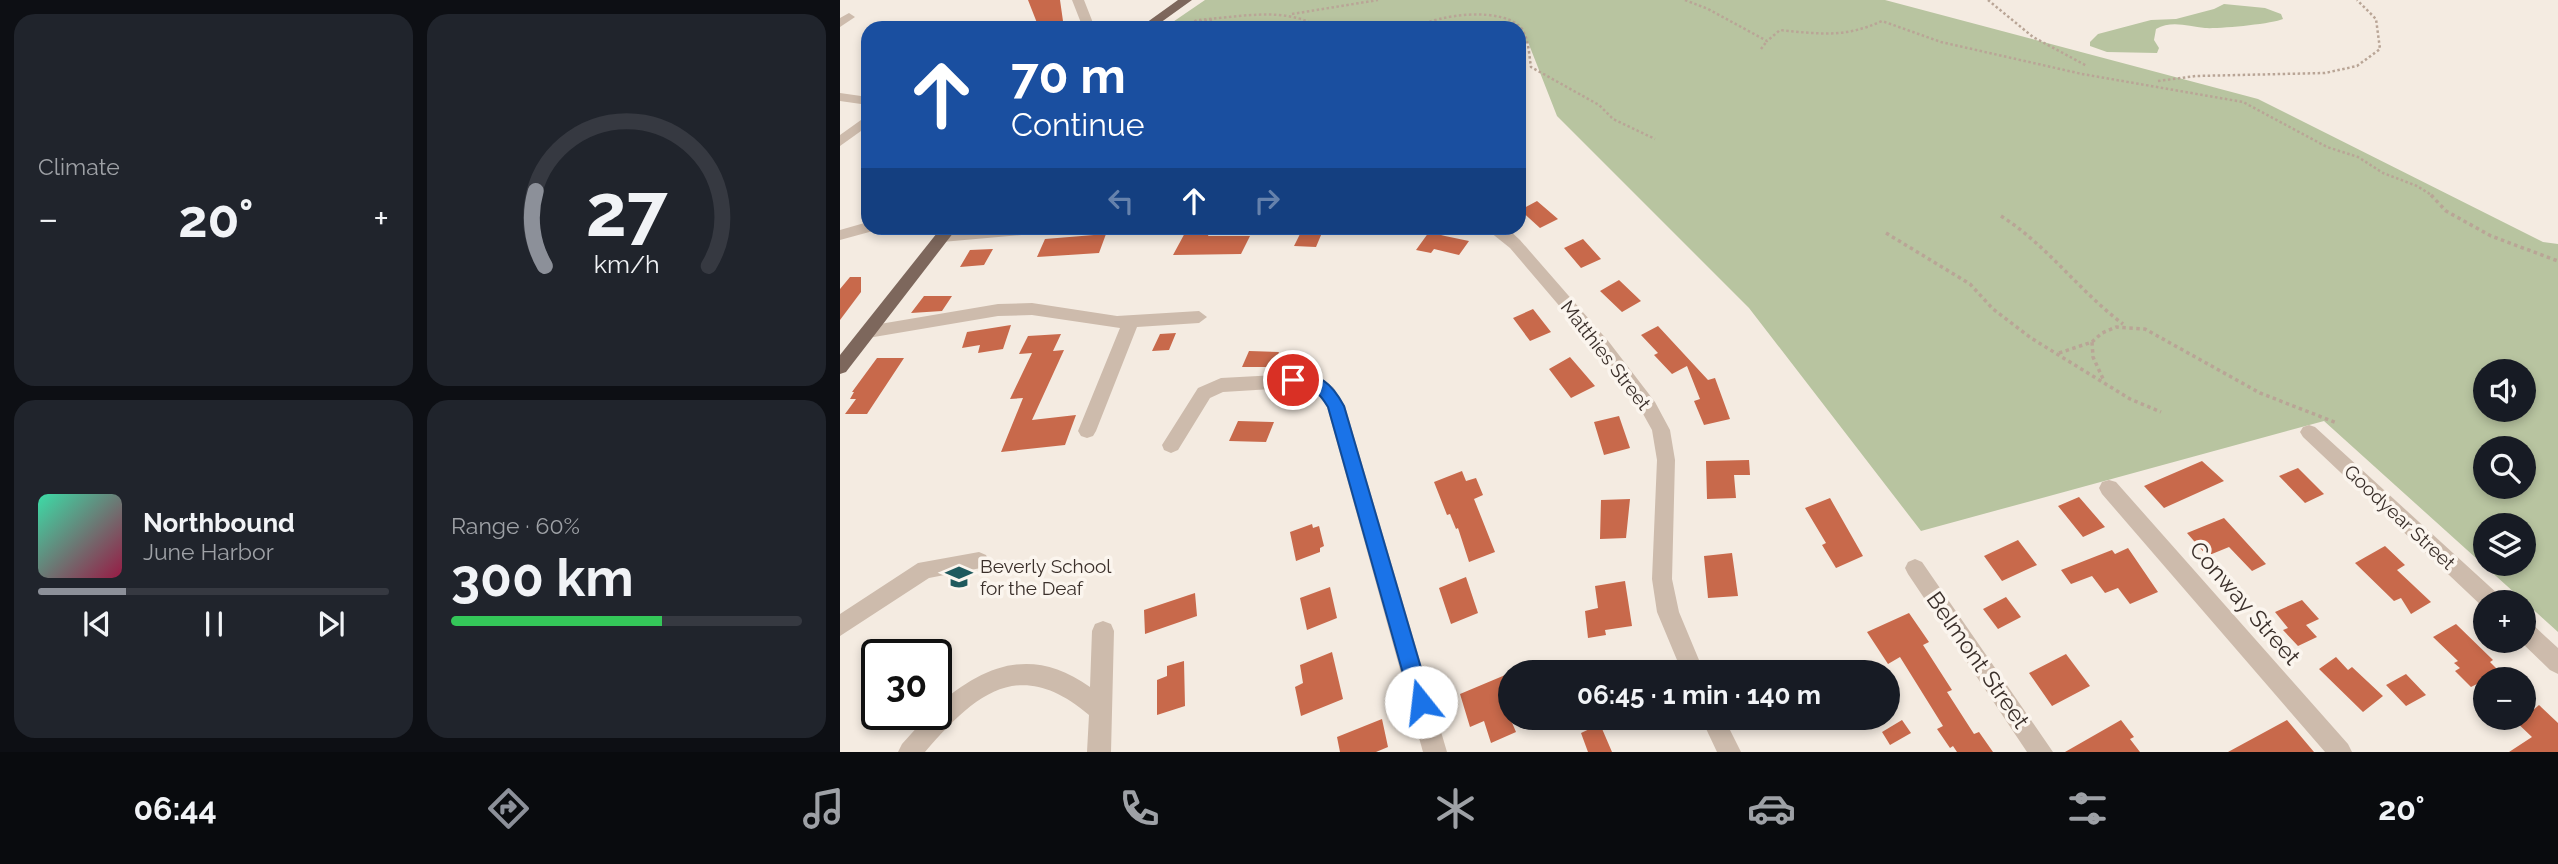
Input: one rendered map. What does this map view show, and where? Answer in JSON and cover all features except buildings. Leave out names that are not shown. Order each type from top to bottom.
[{"type":"main road","points":[[1155,21],[1186,0]]},
{"type":"main road","points":[[840,367],[943,235]]},
{"type":"street","points":[[1078,0],[1086,21]]},
{"type":"street","points":[[840,97],[861,100]]},
{"type":"street","points":[[840,142],[861,125]]},
{"type":"street","points":[[840,235],[861,229]]},
{"type":"street","name":"Matthies Street","points":[[1506,235],[1603,346],[1649,407],[1661,430],[1666,460],[1662,579],[1668,612],[1688,660]]},
{"type":"street","points":[[868,332],[998,310],[1032,309],[1104,321],[1199,317]]},
{"type":"street","points":[[1087,431],[1131,321]]},
{"type":"street","points":[[1171,445],[1204,393],[1221,385],[1311,380],[1328,393],[1336,406],[1435,752]]},
{"type":"street","name":"Goodyear Street","points":[[2309,432],[2479,590]]},
{"type":"street","name":"Conway Street","points":[[2109,488],[2340,752]]},
{"type":"street","points":[[840,626],[925,570],[979,561]]},
{"type":"street","name":"Belmont Street","points":[[1914,568],[2041,752]]},
{"type":"street","points":[[1099,752],[1103,631]]},
{"type":"street","points":[[2536,642],[2558,663]]},
{"type":"street","points":[[910,752],[938,719],[964,696],[985,684],[1009,676],[1034,674],[1059,680],[1101,711]]},
{"type":"street","points":[[1718,730],[1729,752]]},
{"type":"path","points":[[1212,20],[1287,15],[1378,0]]},
{"type":"path","points":[[1685,0],[1708,9],[1767,41]]},
{"type":"path","points":[[1988,0],[2033,37],[2087,66]]},
{"type":"path","points":[[2158,81],[2196,76],[2325,73],[2357,66],[2380,49],[2376,19],[2357,0]]},
{"type":"path","points":[[1287,15],[1308,21]]},
{"type":"path","points":[[1426,21],[1431,18],[1485,16],[1512,21]]},
{"type":"path","points":[[1761,49],[1780,30],[1830,35],[1860,30],[1882,21],[1941,42],[2082,74],[2243,102],[2327,147],[2358,157],[2383,173],[2417,186],[2432,195],[2446,211],[2491,236],[2558,261]]},
{"type":"path","points":[[1526,39],[1531,68],[1599,105],[1613,118],[1655,139]]},
{"type":"path","points":[[2001,216],[2019,226],[2056,261],[2087,296],[2124,326]]},
{"type":"path","points":[[1886,233],[1970,284],[2000,315],[2130,399],[2161,412]]},
{"type":"path","points":[[2059,353],[2092,342],[2107,330],[2124,326],[2155,333],[2260,393],[2337,423]]},
{"type":"path","points":[[2092,342],[2092,357],[2105,382]]},
{"type":"green space","points":[[1205,0],[1885,0],[2258,99],[2543,242],[2558,244],[2558,632],[2536,612],[2536,590],[2511,590],[2496,576],[2536,576],[2536,513],[2473,513],[2473,555],[2324,421],[1921,531],[1749,308],[1557,116],[1526,42],[1526,21],[1174,21]]},
{"type":"green space","points":[[2224,4],[2265,8],[2281,14],[2283,19],[2221,28],[2174,24],[2162,26],[2156,29],[2154,40],[2159,48],[2157,53],[2107,52],[2090,46],[2090,42],[2098,34],[2151,20],[2176,19]]},
{"type":"place","name":"Beverly School for the Deaf","points":[[959,577]]},
{"type":"route","points":[[1293,380],[1311,380],[1328,393],[1336,406],[1421,702]]}]
